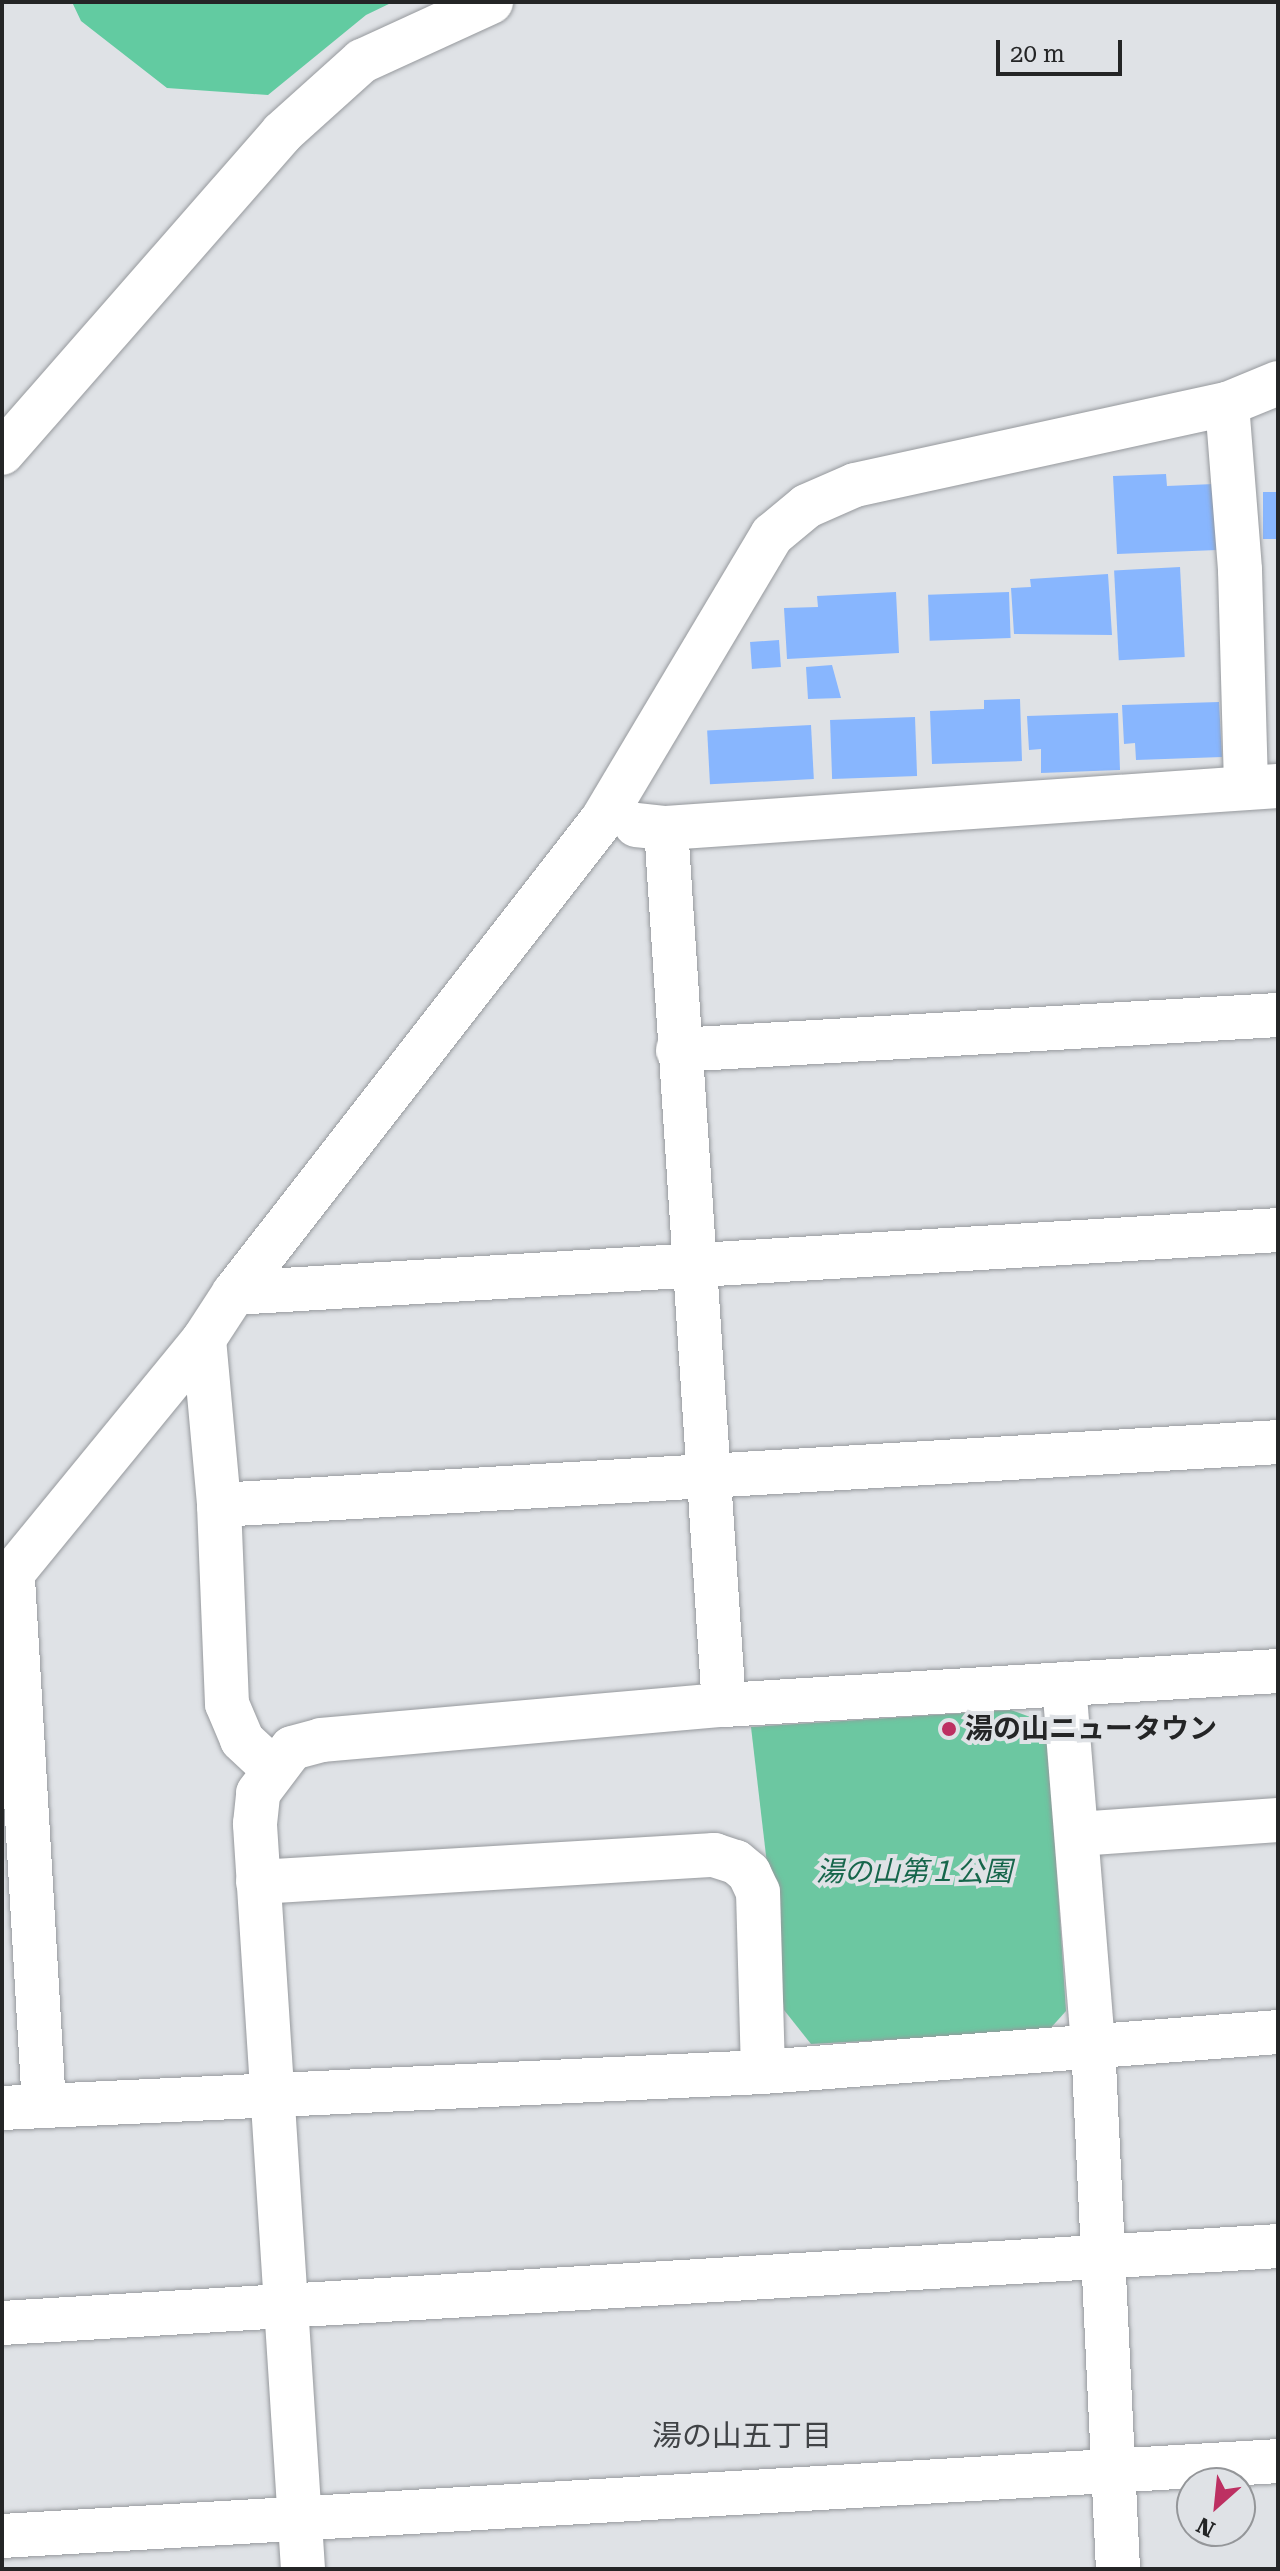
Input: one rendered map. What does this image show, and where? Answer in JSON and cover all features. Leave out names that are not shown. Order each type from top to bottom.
[{"type":"street","points":[[2,453],[282,133],[362,61],[491,2]]},
{"type":"street","points":[[1278,383],[1227,404],[855,485],[807,506],[772,535],[602,820],[234,1293],[204,1339],[7,1582],[23,2106],[273,2092],[763,2072],[1093,2043],[1278,2032]]},
{"type":"street","points":[[602,820],[666,828],[1262,787],[1259,569],[1227,404]]},
{"type":"street","points":[[666,828],[678,1050],[696,1263],[724,1705]]},
{"type":"street","points":[[678,1050],[1278,1015]]},
{"type":"street","points":[[234,1293],[1278,1230]]},
{"type":"street","points":[[204,1339],[219,1505],[227,1704],[242,1740],[272,1768]]},
{"type":"street","points":[[219,1505],[1278,1442]]},
{"type":"street","points":[[303,2569],[258,1882],[258,1793],[272,1768],[292,1748],[321,1740],[724,1705],[1278,1671]]},
{"type":"street","points":[[1064,1684],[1093,2043],[1118,2569]]},
{"type":"street","points":[[1078,1834],[1278,1820]]},
{"type":"street","points":[[258,1882],[714,1855],[736,1862],[749,1873],[758,1892],[763,2072]]},
{"type":"street","points":[[2,2323],[1278,2246]]},
{"type":"street","points":[[2,2536],[298,2515],[1278,2461]]},
{"type":"green space","points":[[72,2],[393,2],[366,15],[268,95],[167,88],[81,21]]},
{"type":"green space","name":"湯の山第１公園","points":[[1011,1710],[1033,1718],[1048,1738],[1066,2011],[1048,2031],[811,2044],[784,2010],[751,1727]]},
{"type":"building","points":[[1166,474],[1167,486],[1214,484],[1217,550],[1117,554],[1113,476]]},
{"type":"building","points":[[1263,492],[1278,492],[1278,539],[1263,539]]},
{"type":"building","points":[[1180,567],[1185,657],[1119,660],[1114,570]]},
{"type":"building","points":[[1108,574],[1112,635],[1014,634],[1011,588],[1031,587],[1030,579]]},
{"type":"building","points":[[896,592],[899,653],[787,659],[784,608],[818,607],[817,596]]},
{"type":"building","points":[[1009,592],[1011,638],[930,641],[928,595]]},
{"type":"building","points":[[779,640],[781,667],[752,669],[750,642]]},
{"type":"building","points":[[832,665],[841,698],[808,699],[806,667]]},
{"type":"building","points":[[1020,699],[1022,761],[932,764],[930,711],[984,709],[984,700]]},
{"type":"building","points":[[1219,702],[1222,757],[1136,760],[1135,743],[1124,744],[1122,705]]},
{"type":"building","points":[[1118,713],[1120,770],[1041,773],[1041,749],[1029,750],[1027,716]]},
{"type":"building","points":[[915,717],[917,776],[832,779],[830,720]]},
{"type":"building","points":[[811,725],[814,779],[710,784],[707,730]]},
{"type":"place","name":"湯の山ニュータウン","points":[[949,1729]]},
{"type":"district","name":"湯の山五丁目","points":[[742,2436]]}]
